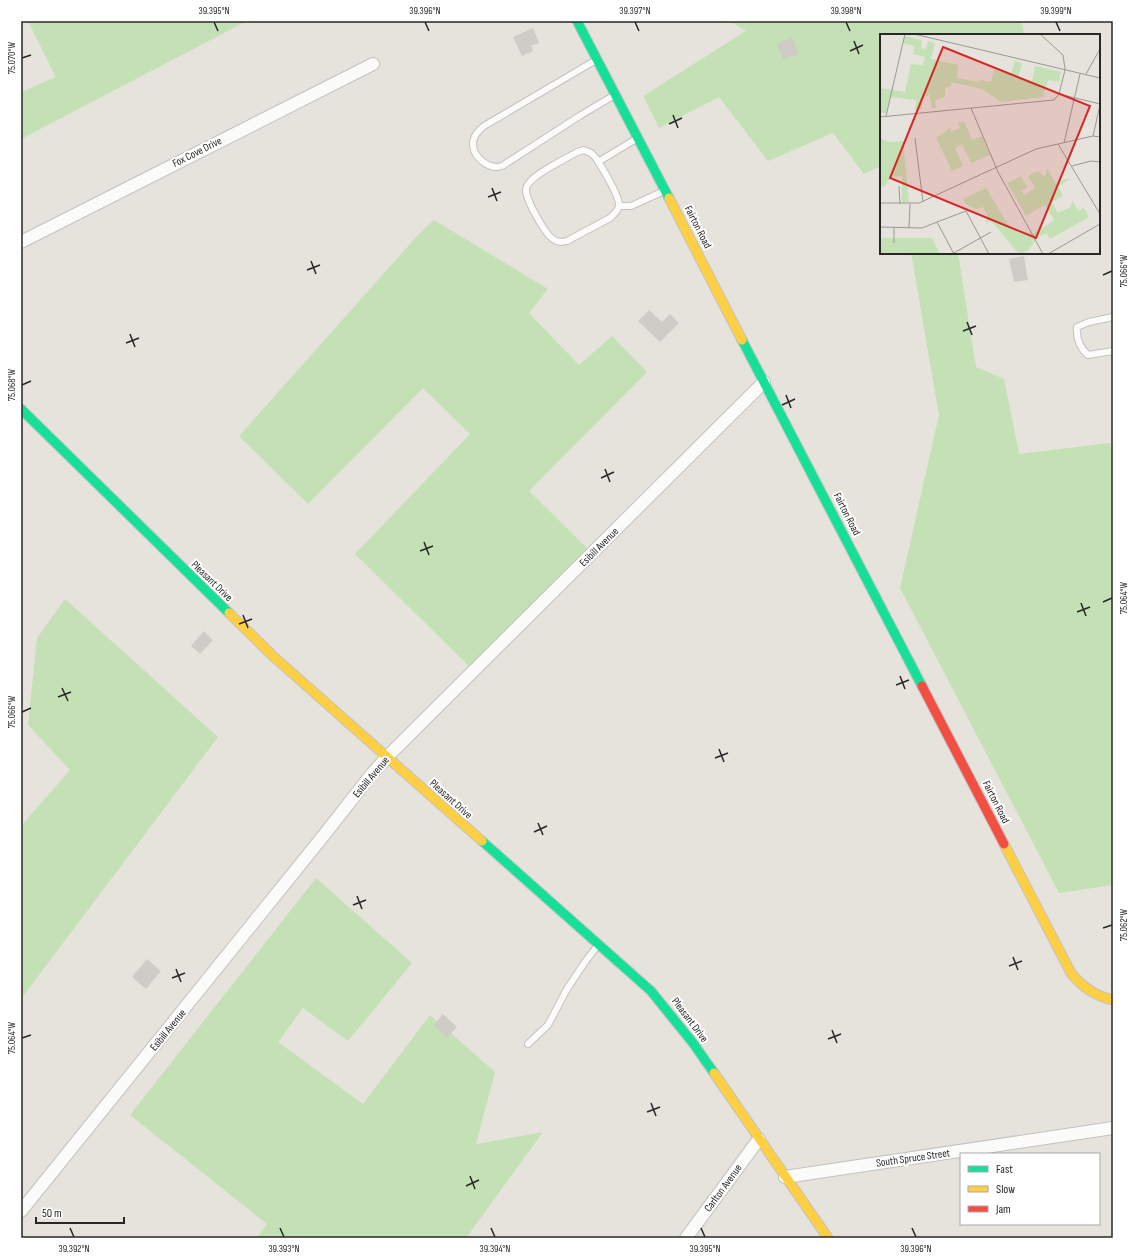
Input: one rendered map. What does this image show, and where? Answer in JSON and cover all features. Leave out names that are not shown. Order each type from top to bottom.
[{"type":"street","name":"Fairton Road","points":[[577,21],[1072,976],[1086,990],[1096,996],[1113,1000]]},
{"type":"street","name":"Fox Cove Drive","points":[[21,242],[373,64]]},
{"type":"street","name":"Esibill Avenue","points":[[21,1211],[387,757],[764,382]]},
{"type":"street","name":"Pleasant Drive","points":[[21,408],[274,657],[651,991],[693,1043],[828,1238]]},
{"type":"street","name":"South Spruce Street","points":[[785,1177],[1113,1128]]},
{"type":"street","name":"Carlton Avenue","points":[[686,1238],[759,1139]]},
{"type":"lane","points":[[597,59],[484,126],[475,136],[473,144],[474,149],[485,164],[496,168],[502,166],[575,119],[616,95]]},
{"type":"lane","points":[[598,162],[638,138]]},
{"type":"lane","points":[[584,150],[591,153],[598,162],[617,197],[619,206],[616,213],[610,218],[568,241],[560,242],[552,239],[546,232],[528,198],[526,189],[530,182],[537,176],[577,152],[584,150]]},
{"type":"lane","points":[[619,206],[639,204],[665,190]]},
{"type":"lane","points":[[1113,317],[1089,322],[1077,327],[1077,336],[1081,347],[1088,354],[1113,351]]},
{"type":"lane","points":[[528,1044],[548,1025],[567,989],[599,944]]},
{"type":"green space","points":[[28,21],[247,21],[21,139],[21,92],[56,77]]},
{"type":"green space","points":[[729,21],[1022,21],[1024,34],[880,34],[880,166],[864,174],[833,133],[768,161],[719,97],[659,128],[643,96],[746,31]]},
{"type":"green space","points":[[434,220],[548,289],[529,313],[579,365],[612,336],[647,372],[529,491],[592,553],[475,672],[355,554],[470,434],[423,388],[308,504],[239,436],[418,235]]},
{"type":"green space","points":[[911,254],[958,254],[976,367],[1004,379],[1019,454],[1110,443],[1113,461],[1113,885],[1059,893],[900,588],[939,415]]},
{"type":"green space","points":[[65,599],[218,737],[21,999],[21,826],[70,770],[28,725],[37,638]]},
{"type":"green space","points":[[316,878],[412,963],[348,1041],[303,1008],[278,1042],[363,1104],[430,1015],[495,1072],[476,1144],[543,1132],[466,1238],[257,1238],[267,1224],[130,1115]]},
{"type":"building","points":[[533,28],[539,43],[531,46],[533,51],[522,56],[513,37]]},
{"type":"building","points":[[792,37],[799,54],[783,60],[777,44]]},
{"type":"building","points":[[1024,256],[1028,280],[1014,282],[1009,259]]},
{"type":"building","points":[[649,310],[662,322],[670,314],[679,323],[660,342],[638,321]]},
{"type":"building","points":[[204,631],[213,640],[200,654],[191,646]]},
{"type":"building","points":[[147,959],[161,971],[146,989],[132,977]]},
{"type":"building","points":[[443,1014],[457,1027],[447,1038],[434,1025]]},
{"type":"traffic: fast","points":[[577,21],[669,198]]},
{"type":"traffic: fast","points":[[742,340],[922,686]]},
{"type":"traffic: fast","points":[[21,409],[229,613]]},
{"type":"traffic: fast","points":[[482,841],[651,991],[693,1043],[714,1073]]},
{"type":"traffic: slow","points":[[669,198],[742,340]]},
{"type":"traffic: slow","points":[[229,613],[274,657],[482,841]]},
{"type":"traffic: slow","points":[[1004,844],[1071,973],[1089,990],[1100,996],[1113,1000]]},
{"type":"traffic: slow","points":[[714,1073],[828,1238]]},
{"type":"traffic: jam","points":[[922,686],[1004,844]]}]
